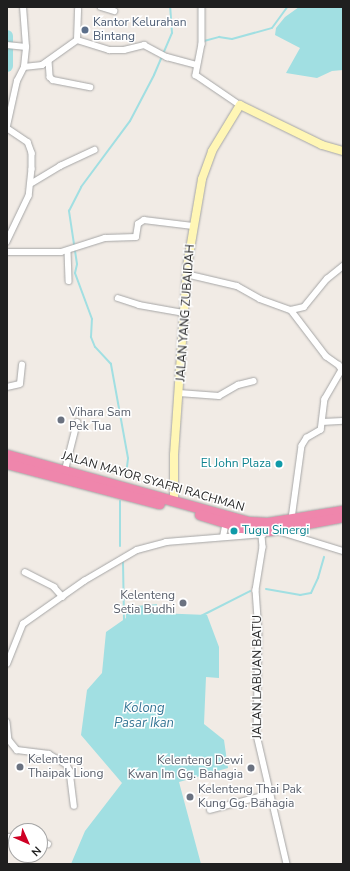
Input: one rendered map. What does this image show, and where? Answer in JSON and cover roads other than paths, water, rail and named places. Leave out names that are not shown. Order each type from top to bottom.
[{"type":"highway","name":"JALAN MAYOR SYAFRI RACHMAN","points":[[7,455],[249,522],[268,523],[343,511]]},
{"type":"highway","name":"JALAN MAYOR SYAFRI RACHMAN","points":[[7,464],[253,530],[269,532],[343,517]]},
{"type":"street","points":[[7,242],[29,196],[32,183],[32,153],[29,144],[7,127],[17,81],[24,66],[26,47],[23,7]]},
{"type":"street","points":[[101,7],[114,11]]},
{"type":"street","points":[[202,7],[202,44],[196,65],[196,75],[202,81],[240,105],[322,145],[343,151]]},
{"type":"street","points":[[77,40],[78,10]]},
{"type":"street","points":[[24,66],[36,66],[49,61],[77,40]]},
{"type":"street","points":[[77,40],[110,50],[124,50],[144,45],[167,57],[196,65]]},
{"type":"street","points":[[10,45],[26,47]]},
{"type":"street","points":[[49,61],[50,77],[53,80],[90,87]]},
{"type":"street","name":"JALAN YANG ZUBAIDAH","points":[[174,501],[174,455],[186,274],[193,226],[202,179],[212,151],[240,105]]},
{"type":"street","points":[[32,183],[60,166],[95,150]]},
{"type":"street","points":[[7,252],[69,251],[105,238],[136,237],[138,224],[144,220],[193,226]]},
{"type":"street","points":[[69,251],[69,281]]},
{"type":"street","points":[[186,274],[237,286],[260,299],[291,310],[304,307],[327,279],[343,266]]},
{"type":"street","points":[[118,298],[139,305],[184,313]]},
{"type":"street","points":[[291,310],[326,356],[339,364],[343,370],[325,399],[320,432],[307,438],[302,446],[292,519]]},
{"type":"street","points":[[7,387],[20,384],[22,365]]},
{"type":"street","points":[[179,393],[219,396],[238,385],[254,381]]},
{"type":"street","points":[[322,422],[343,421]]},
{"type":"street","points":[[65,470],[77,424]]},
{"type":"street","points":[[223,537],[226,522]]},
{"type":"street","points":[[7,664],[21,626],[111,564],[137,550],[166,542],[269,532],[343,551]]},
{"type":"street","name":"JALAN LABUAN BATU","points":[[269,532],[263,547],[256,590],[259,629],[256,727],[287,864]]},
{"type":"street","points":[[26,572],[54,587],[63,597]]},
{"type":"street","points":[[7,722],[8,740],[17,750],[49,754],[67,765],[70,771],[74,806]]},
{"type":"street","points":[[210,810],[270,794]]},
{"type":"water","points":[[299,7],[343,7],[343,70],[332,71],[317,78],[286,73],[300,48],[275,35],[276,28],[285,17]]},
{"type":"water","name":"Kolong Pasar Ikan","points":[[157,604],[157,613],[207,615],[219,647],[219,678],[206,677],[204,724],[224,740],[228,768],[179,782],[201,864],[71,864],[85,831],[122,783],[81,735],[87,690],[102,673],[106,632],[126,618],[126,607]]},
{"type":"waterway","points":[[126,475],[128,458],[111,364],[95,347],[91,337],[92,319],[75,273],[77,264],[69,211],[81,187],[130,121],[154,75],[172,33],[170,7]]},
{"type":"waterway","points":[[204,41],[219,37],[232,39],[272,28],[287,7]]},
{"type":"waterway","points":[[7,36],[7,66]]},
{"type":"waterway","points":[[120,501],[120,546]]},
{"type":"waterway","points":[[266,589],[300,595],[311,593],[318,578],[324,557]]},
{"type":"waterway","points":[[123,562],[124,620]]},
{"type":"waterway","points":[[201,616],[250,591]]},
{"type":"place","name":"Kantor Kelurahan Bintang","points":[[85,30]]},
{"type":"place","name":"Vihara Sam Pek Tua","points":[[61,420]]},
{"type":"place","name":"El John Plaza","points":[[279,464]]},
{"type":"place","name":"Tugu Sinergi","points":[[234,531]]},
{"type":"place","name":"Kelenteng Setia Budhi","points":[[183,603]]},
{"type":"place","name":"Kelenteng Thaipak Liong","points":[[20,767]]},
{"type":"place","name":"Kelenteng Dewi Kwan Im Gg. Bahagia","points":[[251,768]]},
{"type":"place","name":"Kelenteng Thai Pak Kung Gg. Bahagia","points":[[190,797]]}]
